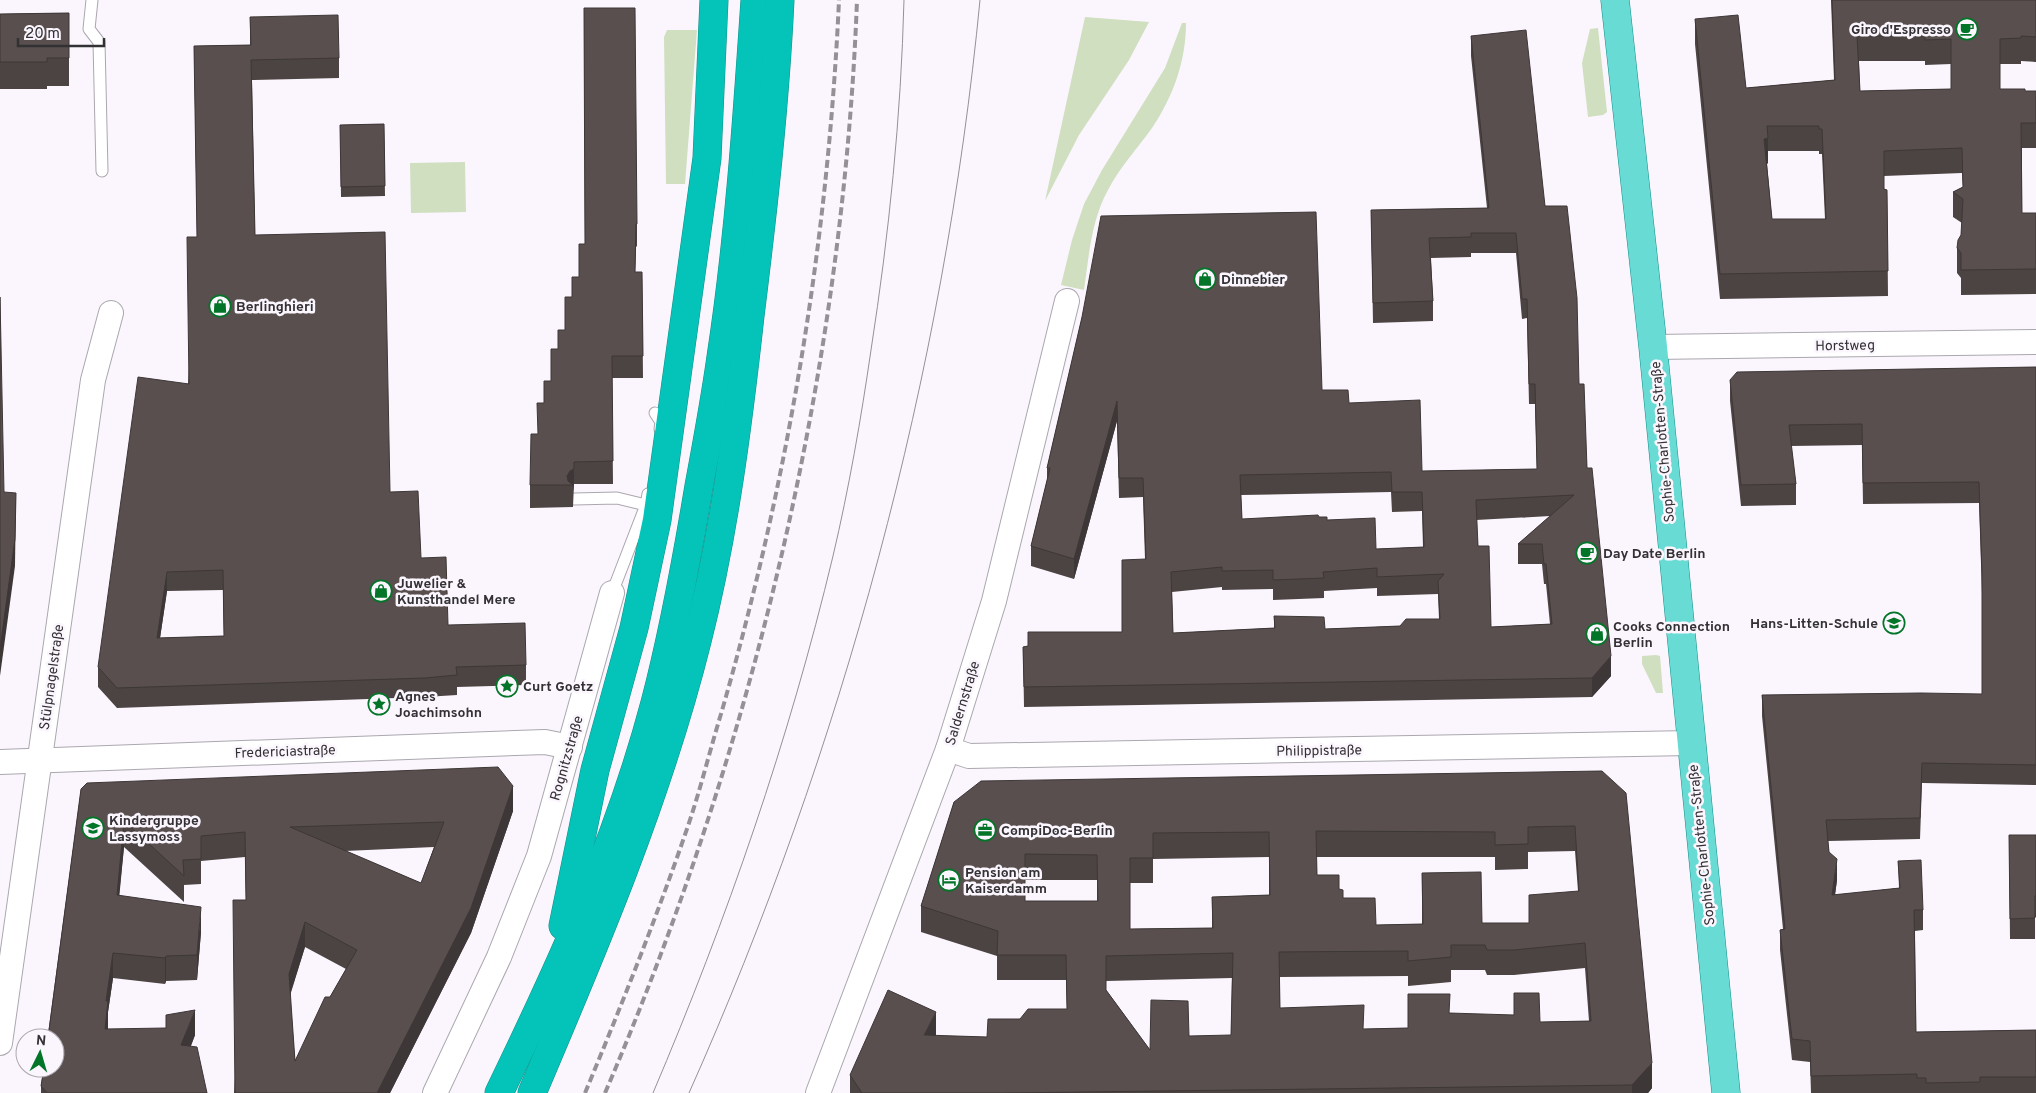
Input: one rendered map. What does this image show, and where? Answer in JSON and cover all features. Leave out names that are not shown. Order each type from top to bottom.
[{"type":"highway","points":[[550,990],[595,770],[634,628],[657,520],[707,158],[714,0]]},
{"type":"highway","points":[[499,1093],[550,990],[592,888],[621,810],[655,704],[681,593],[722,355],[746,142],[755,0]]},
{"type":"highway","points":[[532,1093],[600,935],[656,784],[698,640],[726,497],[746,354],[768,169],[780,0]]},
{"type":"main road","name":"Sophie-Charlotten-Straße","points":[[1615,0],[1653,347],[1726,1093]]},
{"type":"street","name":"Saldernstraße","points":[[818,1093],[948,749],[994,601],[1067,301]]},
{"type":"street","name":"Stülpnagelstraße","points":[[0,1043],[93,380],[111,313]]},
{"type":"street","name":"Horstweg","points":[[1653,347],[2036,342]]},
{"type":"street","name":"Rognitzstraße","points":[[435,1093],[499,957],[538,856],[612,594]]},
{"type":"street","name":"Fredericiastraße","points":[[0,762],[545,742],[570,747]]},
{"type":"street","name":"Philippistraße","points":[[948,749],[969,756],[1691,743]]},
{"type":"lane","points":[[92,0],[89,28],[99,42],[102,171]]},
{"type":"lane","name":"Rognitzstraße","points":[[612,594],[646,505],[661,422],[655,413]]},
{"type":"lane","points":[[574,499],[617,498],[646,505]]},
{"type":"green space","points":[[1085,17],[1149,22],[1129,60],[1079,135],[1045,201]]},
{"type":"green space","points":[[1182,23],[1186,23],[1184,51],[1177,78],[1166,104],[1152,128],[1118,174],[1102,202],[1094,226],[1084,290],[1061,285],[1072,240],[1084,204],[1102,170],[1165,68]]},
{"type":"green space","points":[[1598,28],[1607,112],[1603,115],[1588,117],[1582,63],[1590,29]]},
{"type":"green space","points":[[667,30],[697,30],[685,184],[666,184],[664,37]]},
{"type":"green space","points":[[465,162],[466,212],[411,213],[410,163]]},
{"type":"green space","points":[[1642,656],[1660,656],[1663,693],[1656,693],[1642,664]]},
{"type":"building","points":[[1832,0],[2036,0],[2036,37],[2021,36],[2021,38],[2000,39],[2000,89],[2036,91],[2036,123],[2021,123],[2022,213],[2036,213],[2036,269],[1961,270],[1961,253],[1957,248],[1961,235],[1963,199],[1953,192],[1963,187],[1962,148],[1884,151],[1884,189],[1887,190],[1888,271],[1720,274],[1695,19],[1738,15],[1746,88],[1835,80]],"holes":[[[1857,36],[1925,36],[1925,40],[1951,39],[1951,89],[1860,91]],[[1767,126],[1819,126],[1819,129],[1822,129],[1826,219],[1772,219],[1764,139],[1768,138]]]},
{"type":"building","points":[[584,8],[635,8],[637,224],[635,272],[642,272],[643,356],[612,356],[613,461],[574,462],[574,469],[567,476],[568,481],[573,485],[530,485],[531,434],[538,434],[537,403],[544,403],[544,381],[551,381],[551,349],[558,349],[558,330],[565,330],[565,297],[572,297],[572,277],[579,277],[579,244],[585,244]]},
{"type":"building","points":[[69,13],[69,58],[47,58],[47,62],[0,62],[0,14]]},
{"type":"building","points":[[338,15],[339,58],[251,60],[255,235],[385,232],[390,492],[418,491],[421,558],[446,557],[448,625],[525,623],[526,665],[456,667],[457,675],[425,678],[117,688],[98,667],[138,377],[189,384],[187,237],[197,237],[194,46],[251,45],[250,17]],"holes":[[[223,570],[224,636],[157,638],[167,572]]]},
{"type":"building","points":[[1526,30],[1545,206],[1567,206],[1577,298],[1579,384],[1584,384],[1587,468],[1592,468],[1611,656],[1592,678],[1024,687],[1023,647],[1028,646],[1028,632],[1122,632],[1122,560],[1146,559],[1143,478],[1119,478],[1117,401],[1074,559],[1031,546],[1050,468],[1047,468],[1082,317],[1101,216],[1316,212],[1322,390],[1348,390],[1349,403],[1420,400],[1422,471],[1537,469],[1535,384],[1529,384],[1527,299],[1522,299],[1516,233],[1471,233],[1471,237],[1429,238],[1433,301],[1373,303],[1371,210],[1489,208],[1471,36]],"holes":[[[1391,472],[1392,492],[1422,492],[1424,547],[1376,549],[1375,518],[1327,520],[1327,517],[1319,517],[1318,515],[1242,519],[1240,475]],[[1574,495],[1518,544],[1542,544],[1552,624],[1491,627],[1489,546],[1478,546],[1476,500]],[[1222,567],[1222,571],[1273,570],[1273,580],[1324,578],[1323,572],[1377,568],[1377,577],[1444,574],[1438,581],[1440,619],[1406,619],[1400,626],[1325,629],[1324,617],[1274,616],[1275,628],[1173,633],[1171,572]]]},
{"type":"building","points":[[384,124],[385,186],[341,187],[340,125]]},
{"type":"building","points":[[0,297],[4,492],[16,493],[15,539],[0,649]]},
{"type":"building","points":[[2036,367],[2036,765],[1922,763],[1920,818],[1826,820],[1829,852],[1837,859],[1832,895],[1900,888],[1898,861],[1921,860],[1923,910],[1914,910],[1916,1032],[2036,1030],[2036,1077],[1980,1077],[1980,1082],[1926,1083],[1926,1078],[1917,1078],[1917,1074],[1811,1076],[1810,1041],[1792,1039],[1780,930],[1785,929],[1762,695],[1982,694],[1982,574],[1979,482],[1863,483],[1862,424],[1789,425],[1796,484],[1741,485],[1730,380],[1737,372]]},
{"type":"building","points":[[498,767],[513,786],[471,908],[377,1093],[235,1093],[233,900],[246,900],[245,832],[201,836],[201,859],[183,860],[184,876],[124,821],[117,895],[201,907],[197,955],[166,956],[165,958],[113,953],[106,1001],[108,1001],[105,1029],[166,1028],[166,1015],[195,1010],[181,1045],[197,1047],[207,1093],[47,1093],[41,1086],[42,1078],[65,1078],[65,1028],[49,1028],[81,789],[87,783]],"holes":[[[444,822],[421,883],[290,827]],[[305,922],[357,950],[330,997],[325,997],[295,1061],[289,974]]]},
{"type":"building","points":[[1602,771],[1626,793],[1652,1063],[1632,1085],[862,1093],[850,1075],[888,990],[936,1012],[924,1035],[987,1037],[988,1019],[1020,1019],[1028,1009],[1067,1009],[1066,955],[997,955],[998,931],[921,906],[954,802],[981,781]],"holes":[[[1575,826],[1579,891],[1529,895],[1529,923],[1482,923],[1481,872],[1422,873],[1423,924],[1376,925],[1375,898],[1343,898],[1343,890],[1339,889],[1339,875],[1317,875],[1316,831],[1495,832],[1495,845],[1528,844],[1528,827]],[[1269,832],[1270,895],[1212,897],[1213,928],[1130,929],[1130,858],[1153,858],[1153,833]],[[1025,854],[1097,855],[1098,901],[1025,901]],[[1585,943],[1591,1021],[1540,1022],[1539,993],[1514,993],[1514,1015],[1449,1013],[1450,994],[1408,994],[1408,1028],[1363,1029],[1364,1005],[1280,1008],[1279,952],[1408,951],[1408,961],[1451,957],[1451,945],[1485,945],[1487,950],[1514,950]],[[1233,953],[1231,1035],[1189,1036],[1188,1001],[1151,1000],[1150,1050],[1106,990],[1106,956]]]},
{"type":"building","points":[[2009,835],[2036,835],[2035,918],[2010,919]]},
{"type":"tram line","points":[[653,1093],[706,962],[754,828],[797,693],[833,556],[859,428],[883,263],[897,132],[904,0]]},
{"type":"tram line","points":[[689,1093],[744,963],[794,830],[839,695],[878,558],[912,420],[941,280],[963,140],[980,0]]},
{"type":"railway","points":[[585,1093],[665,891],[698,796],[745,627],[766,539],[801,361],[814,271],[834,91],[839,0]]},
{"type":"railway","points":[[605,1093],[657,963],[704,830],[746,695],[781,558],[810,420],[832,280],[848,140],[857,0]]},
{"type":"place","name":"Giro d'Espresso","points":[[1967,29]]},
{"type":"place","name":"Dinnebier","points":[[1205,279]]},
{"type":"place","name":"Berlinghieri","points":[[220,306]]},
{"type":"place","name":"Day Date Berlin","points":[[1587,553]]},
{"type":"place","name":"Juwelier & Kunsthandel Mere","points":[[381,591]]},
{"type":"place","name":"Hans-Litten-Schule","points":[[1894,623]]},
{"type":"place","name":"Cooks Connection Berlin","points":[[1597,634]]},
{"type":"place","name":"Curt Goetz","points":[[507,686]]},
{"type":"place","name":"Agnes Joachimsohn","points":[[379,704]]},
{"type":"place","name":"Kindergruppe Lassymoss","points":[[93,828]]},
{"type":"place","name":"CompiDoc-Berlin","points":[[985,830]]},
{"type":"place","name":"Pension am Kaiserdamm","points":[[949,880]]}]
